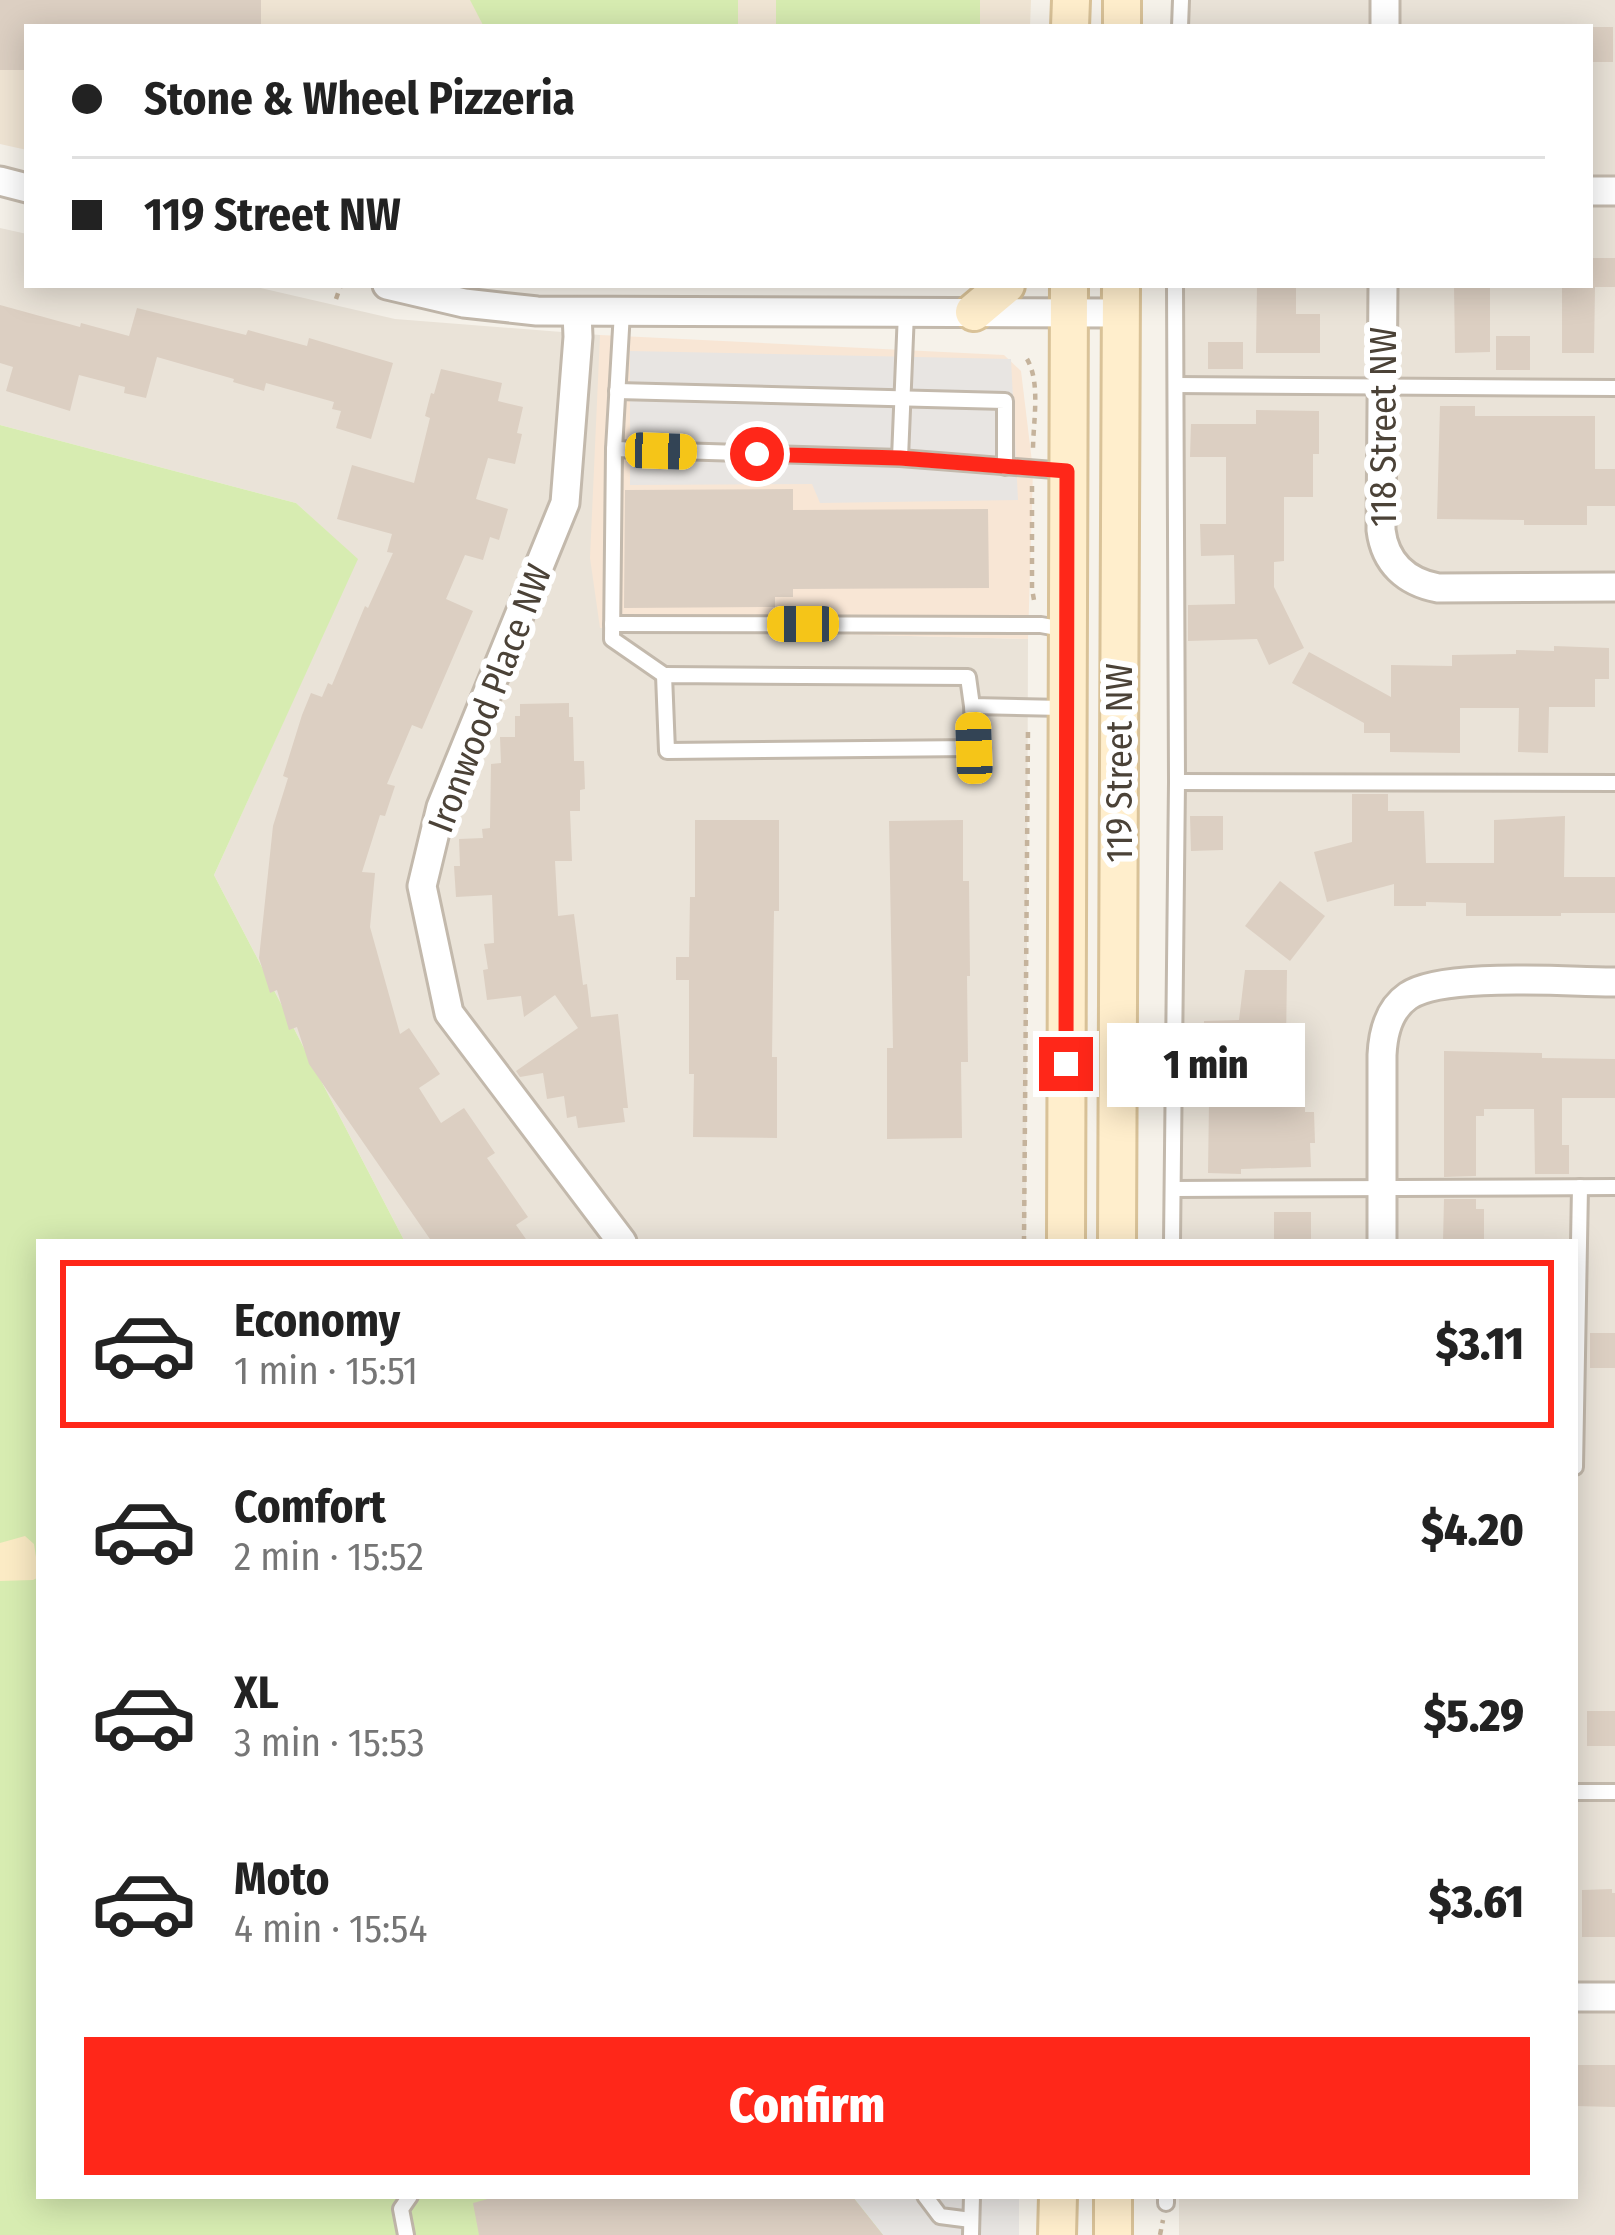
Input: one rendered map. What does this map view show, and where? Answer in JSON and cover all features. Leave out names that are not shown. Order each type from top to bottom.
[{"type":"main road","points":[[974,312],[1002,288]]},
{"type":"main road","name":"119 Street NW","points":[[1066,1239],[1068,707],[1054,627],[1050,471],[1069,299]]},
{"type":"main road","name":"119 Street NW","points":[[1117,1239],[1120,299]]},
{"type":"main road","points":[[1058,2199],[1058,2235]]},
{"type":"main road","points":[[1113,2199],[1113,2235]]},
{"type":"street","points":[[399,288],[490,307],[577,312],[974,312],[1069,299],[1120,299]]},
{"type":"street","name":"118 Street NW","points":[[1383,288],[1381,530],[1395,566],[1406,577],[1438,588],[1615,587]]},
{"type":"street","name":"Ironwood Place NW","points":[[577,312],[565,503],[440,807],[422,886],[449,1013],[620,1239]]},
{"type":"street","points":[[1382,1239],[1383,1039],[1398,1004],[1423,988],[1453,982],[1615,982]]},
{"type":"street","points":[[1578,1996],[1615,1996]]},
{"type":"lane","points":[[1172,1239],[1175,288]]},
{"type":"lane","points":[[622,312],[614,449],[612,639],[664,675],[968,677],[974,748],[667,751],[664,675]]},
{"type":"lane","points":[[900,458],[906,312]]},
{"type":"lane","points":[[1175,385],[1615,388]]},
{"type":"lane","points":[[617,391],[1005,401],[1005,466]]},
{"type":"lane","points":[[614,449],[900,458],[1050,471]]},
{"type":"lane","points":[[612,624],[1054,627]]},
{"type":"lane","points":[[972,706],[1068,707]]},
{"type":"lane","points":[[1177,782],[1615,783]]},
{"type":"lane","points":[[1578,1298],[1580,1186]]},
{"type":"lane","points":[[1173,1190],[1615,1187]]},
{"type":"lane","points":[[1578,1792],[1615,1792]]},
{"type":"lane","points":[[406,2235],[401,2209],[408,2199]]},
{"type":"lane","points":[[927,2199],[940,2216],[971,2228]]},
{"type":"path","points":[[336,299],[340,288]]},
{"type":"path","points":[[1027,359],[1050,471],[1032,589],[1054,627]]},
{"type":"path","points":[[1024,1239],[1028,708]]},
{"type":"shaded area","points":[[0,0],[1031,0],[1030,24],[24,24],[24,149],[0,144]]},
{"type":"shaded area","points":[[1177,0],[1615,0],[1615,2235],[1179,2235],[1179,2199],[1578,2199],[1578,1239],[1178,1239],[1177,288],[1593,288],[1593,24],[1177,24]]},
{"type":"shaded area","points":[[0,228],[24,233],[24,288],[260,288],[395,319],[600,335],[601,628],[1028,639],[1026,1239],[403,1239],[214,875],[357,559],[296,503],[0,425]]},
{"type":"shaded area","points":[[600,335],[1004,355],[1021,371],[1033,470],[1028,639],[600,628],[590,558]]},
{"type":"shaded area","points":[[630,351],[1011,359],[1018,500],[820,503],[812,484],[630,485]]},
{"type":"shaded area","points":[[854,2199],[1019,2199],[1019,2235],[883,2235]]},
{"type":"green space","points":[[470,0],[738,0],[738,24],[482,24]]},
{"type":"green space","points":[[776,0],[980,0],[980,24],[776,24]]},
{"type":"green space","points":[[0,425],[296,503],[358,559],[214,875],[403,1239],[36,1239],[36,2199],[1019,2199],[1019,2235],[0,2235]]},
{"type":"sand","points":[[25,1536],[34,1544],[36,1578],[0,1581],[0,1543]]},
{"type":"building","points":[[0,0],[261,0],[261,24],[24,24],[24,70],[0,70]]},
{"type":"building","points":[[1593,27],[1613,27],[1613,62],[1593,62]]},
{"type":"building","points":[[1593,258],[1615,258],[1615,287],[1595,287],[1594,353],[1562,353],[1562,288],[1593,288]]},
{"type":"building","points":[[1257,288],[1296,288],[1296,314],[1320,314],[1320,353],[1256,353]]},
{"type":"building","points":[[1454,288],[1490,288],[1490,352],[1455,353]]},
{"type":"building","points":[[0,305],[129,336],[137,308],[307,346],[309,338],[393,363],[371,439],[336,428],[341,411],[332,409],[334,402],[266,383],[264,391],[157,357],[146,398],[79,375],[70,411],[6,391],[13,367],[0,363]]},
{"type":"building","points":[[1496,336],[1530,336],[1530,370],[1496,370]]},
{"type":"building","points":[[1208,342],[1243,342],[1243,369],[1208,369]]},
{"type":"building","points":[[441,369],[502,383],[498,401],[523,407],[517,433],[522,434],[515,464],[488,458],[476,499],[508,509],[499,540],[490,537],[483,560],[465,555],[446,599],[473,611],[422,729],[412,725],[387,784],[395,786],[385,816],[380,815],[362,872],[375,873],[370,927],[400,1034],[409,1028],[440,1074],[419,1088],[441,1123],[464,1108],[495,1153],[487,1158],[528,1217],[516,1225],[526,1239],[430,1239],[309,1064],[297,1027],[289,1030],[277,990],[270,993],[259,958],[273,826],[302,715],[311,693],[322,697],[328,683],[332,685],[393,553],[387,552],[392,534],[337,519],[352,465],[414,483],[430,418],[425,416]]},
{"type":"building","points":[[1440,406],[1475,406],[1475,416],[1595,416],[1595,469],[1615,469],[1615,506],[1587,506],[1587,525],[1437,519]]},
{"type":"building","points":[[1256,410],[1319,411],[1313,497],[1284,497],[1284,561],[1274,562],[1274,587],[1304,648],[1269,665],[1257,639],[1188,641],[1188,605],[1235,604],[1234,555],[1201,556],[1200,524],[1226,524],[1226,457],[1190,457],[1191,424],[1256,424]]},
{"type":"building","points":[[793,489],[793,510],[988,509],[989,588],[793,589],[793,597],[775,597],[775,607],[624,608],[625,490]]},
{"type":"building","points":[[1554,646],[1609,648],[1609,679],[1595,679],[1595,707],[1549,707],[1548,753],[1518,752],[1519,708],[1460,708],[1460,753],[1390,752],[1390,733],[1364,733],[1364,723],[1292,683],[1309,652],[1391,697],[1391,665],[1452,666],[1452,655],[1554,651]]},
{"type":"building","points":[[569,703],[574,761],[584,761],[585,789],[580,790],[580,811],[570,811],[572,861],[555,861],[558,916],[574,914],[591,1017],[618,1014],[628,1108],[623,1108],[625,1122],[578,1128],[576,1116],[567,1118],[564,1096],[547,1099],[543,1073],[520,1077],[516,1071],[578,1028],[555,995],[524,1017],[521,996],[487,1000],[484,944],[494,943],[492,895],[456,897],[454,866],[460,866],[459,839],[483,838],[482,829],[490,828],[491,764],[501,763],[500,737],[515,737],[520,704]]},
{"type":"building","points":[[1352,794],[1388,794],[1388,811],[1424,811],[1426,863],[1494,863],[1494,820],[1565,816],[1564,877],[1615,877],[1615,913],[1466,916],[1466,903],[1394,906],[1394,884],[1327,902],[1314,852],[1352,842]]},
{"type":"building","points":[[1190,816],[1223,816],[1223,850],[1191,851]]},
{"type":"building","points":[[695,820],[779,820],[772,1057],[777,1057],[777,1138],[693,1137],[689,980],[676,980],[676,957],[689,957]]},
{"type":"building","points":[[963,820],[970,976],[968,1062],[961,1062],[962,1138],[887,1139],[887,1048],[893,1048],[889,821]]},
{"type":"building","points":[[1280,881],[1325,916],[1290,961],[1245,926]]},
{"type":"building","points":[[1245,970],[1287,970],[1286,1044],[1305,1045],[1305,1112],[1314,1112],[1311,1167],[1208,1173],[1204,1021],[1239,1020]]},
{"type":"building","points":[[1444,1051],[1615,1059],[1615,1098],[1562,1098],[1562,1145],[1569,1145],[1569,1174],[1535,1174],[1534,1109],[1484,1109],[1484,1116],[1476,1116],[1476,1176],[1444,1177]]},
{"type":"building","points":[[1444,1199],[1476,1199],[1476,1209],[1484,1209],[1484,1239],[1443,1239]]},
{"type":"building","points":[[1274,1212],[1311,1212],[1311,1239],[1274,1239]]},
{"type":"building","points":[[1590,1333],[1615,1333],[1615,1368],[1590,1368]]},
{"type":"building","points":[[1587,1711],[1615,1711],[1615,1746],[1587,1746]]},
{"type":"building","points":[[1612,1889],[1615,1937],[1582,1937],[1582,1890]]},
{"type":"building","points":[[1578,2065],[1615,2065],[1615,2107],[1578,2106]]},
{"type":"building","points":[[488,2199],[854,2199],[883,2235],[479,2235],[473,2203]]},
{"type":"route","points":[[757,454],[900,458],[1067,471],[1066,1064]]}]
